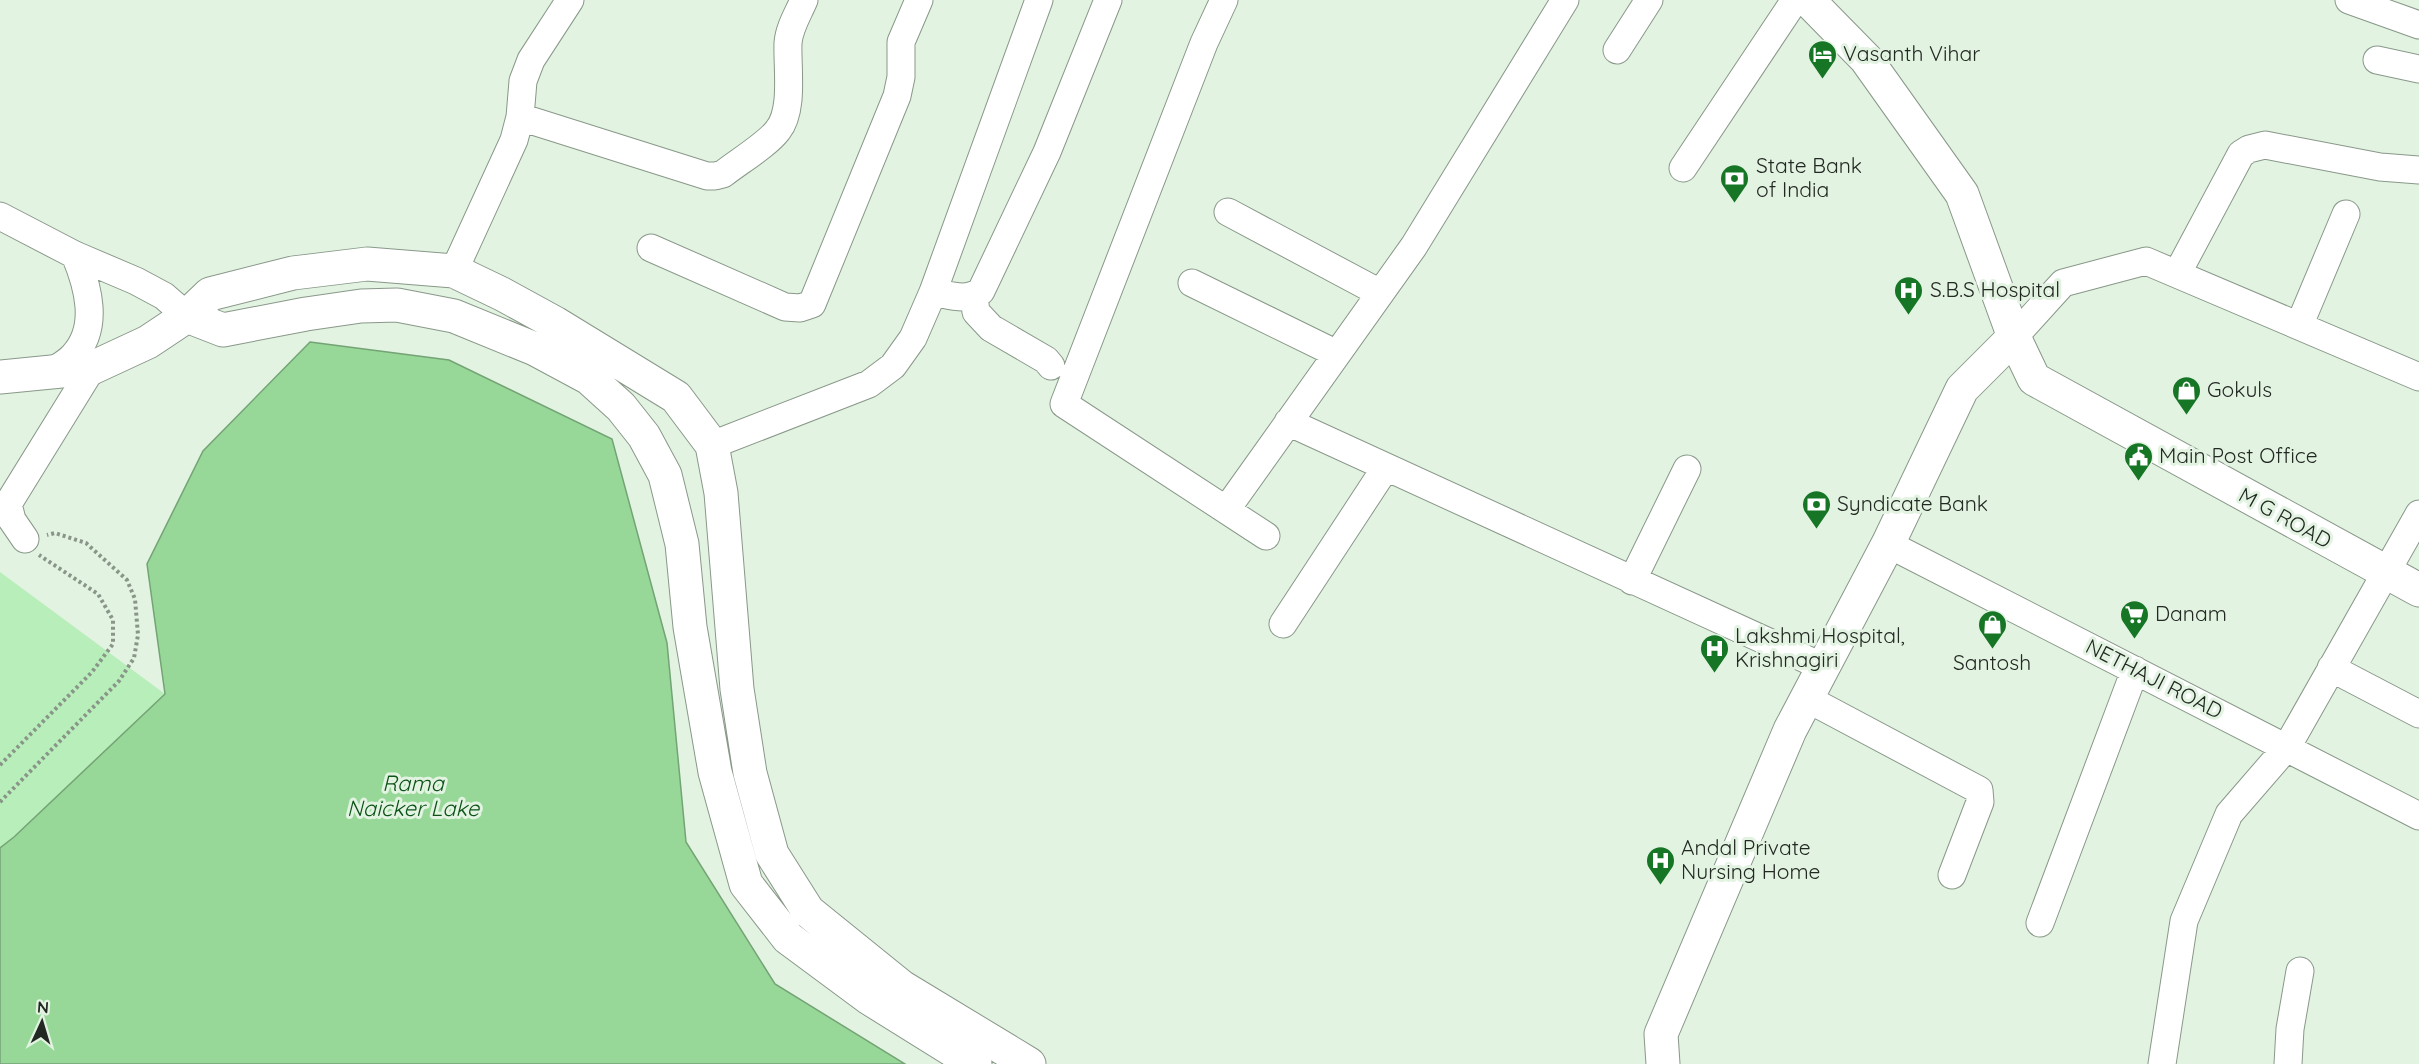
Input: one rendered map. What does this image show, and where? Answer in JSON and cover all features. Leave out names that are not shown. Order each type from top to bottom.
[{"type":"main road","name":"M G ROAD","points":[[1809,1],[1866,59],[1962,194],[2014,337],[2034,379],[2419,591]]},
{"type":"main road","points":[[0,377],[92,369],[148,342],[187,316],[210,294],[293,273],[367,264],[454,271],[555,323],[676,397],[712,445],[721,493],[737,689],[750,773],[772,854],[808,911],[902,987],[1029,1064]]},
{"type":"main road","points":[[187,316],[223,330],[361,306],[397,305],[454,316],[535,349],[589,378],[621,406],[644,436],[664,474],[682,544],[690,627],[715,772],[746,884],[788,938],[869,998],[975,1064]]},
{"type":"main road","points":[[1664,1064],[1661,1034],[1790,730],[1888,544],[1962,389],[2014,337]]},
{"type":"street","points":[[454,271],[517,129],[523,81],[531,60],[570,0]]},
{"type":"street","points":[[517,129],[707,176],[723,174],[778,131],[784,120],[787,107],[788,42],[792,24],[804,0]]},
{"type":"street","points":[[651,248],[785,307],[800,308],[812,304],[897,96],[901,77],[899,59],[901,42],[919,0]]},
{"type":"street","points":[[712,445],[869,384],[893,366],[913,338],[933,292],[1039,0]]},
{"type":"street","points":[[933,292],[963,298],[974,296],[981,291],[1047,152],[1108,0]]},
{"type":"street","points":[[1224,0],[1204,44],[1064,404],[1266,536]]},
{"type":"street","points":[[1226,510],[1439,208],[1564,0]]},
{"type":"street","points":[[1617,50],[1649,0]]},
{"type":"street","points":[[2349,0],[2419,25]]},
{"type":"street","points":[[1683,168],[1809,1]]},
{"type":"street","points":[[2377,60],[2419,69]]},
{"type":"street","points":[[2177,274],[2241,154],[2249,148],[2265,146],[2380,167],[2419,170]]},
{"type":"street","points":[[1228,212],[1380,293]]},
{"type":"street","points":[[2299,326],[2346,214]]},
{"type":"street","points":[[0,216],[75,255],[136,281],[164,296],[187,316]]},
{"type":"street","points":[[50,372],[74,356],[86,335],[90,314],[88,294],[84,275],[75,255]]},
{"type":"street","points":[[2014,337],[2063,282],[2146,261],[2419,377]]},
{"type":"street","points":[[1192,283],[1337,354]]},
{"type":"street","points":[[974,296],[976,312],[991,328],[1046,360],[1051,366]]},
{"type":"street","points":[[25,539],[12,520],[9,504],[92,369]]},
{"type":"street","points":[[1288,422],[1823,667]]},
{"type":"street","points":[[1283,624],[1386,467]]},
{"type":"street","points":[[1632,581],[1687,468]]},
{"type":"street","points":[[2162,1064],[2184,921],[2229,814],[2287,747],[2419,513]]},
{"type":"street","name":"NETHAJI ROAD","points":[[1888,544],[2419,816]]},
{"type":"street","points":[[2331,668],[2419,714]]},
{"type":"street","points":[[2040,923],[2135,670]]},
{"type":"street","points":[[1806,698],[1979,790],[1980,802],[1952,875]]},
{"type":"street","points":[[2288,1064],[2290,1029],[2300,971]]},
{"type":"path","points":[[0,765],[92,672],[113,644],[113,620],[98,594],[40,557],[25,539],[55,533],[86,543],[127,580],[135,599],[138,635],[134,658],[119,681],[0,802]]},
{"type":"shaded area","points":[[0,572],[165,694],[0,848]]},
{"type":"water","name":"Rama Naicker Lake","points":[[310,342],[449,360],[612,439],[667,643],[686,842],[775,984],[905,1064],[0,1064],[0,848],[165,694],[147,564],[203,451]]},
{"type":"place","name":"Vasanth Vihar","points":[[1822,80]]},
{"type":"place","name":"State Bank of India","points":[[1735,204]]},
{"type":"place","name":"S.B.S Hospital","points":[[1909,316]]},
{"type":"place","name":"Gokuls","points":[[2186,416]]},
{"type":"place","name":"Main Post Office","points":[[2138,482]]},
{"type":"place","name":"Syndicate Bank","points":[[1816,530]]},
{"type":"place","name":"Danam","points":[[2134,640]]},
{"type":"place","name":"Santosh","points":[[1992,650]]},
{"type":"place","name":"Lakshmi Hospital, Krishnagiri","points":[[1714,674]]},
{"type":"place","name":"Andal Private Nursing Home","points":[[1660,886]]}]
